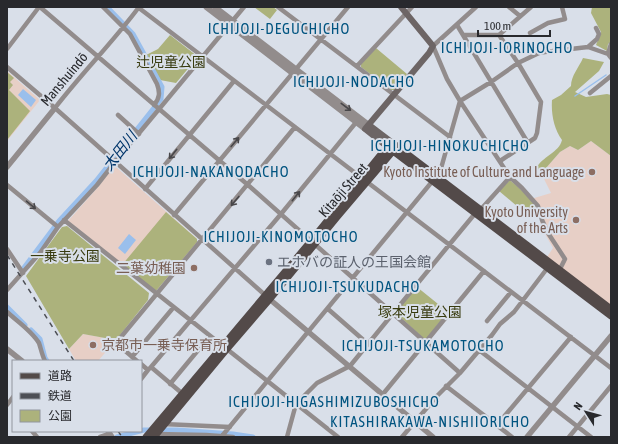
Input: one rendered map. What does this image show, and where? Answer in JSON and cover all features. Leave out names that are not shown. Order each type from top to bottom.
[{"type":"main road","points":[[401,7],[433,46],[429,53],[367,127],[558,272],[611,309]]},
{"type":"main road","name":"Kitaōji Street","points":[[155,431],[392,147]]},
{"type":"main road","points":[[558,272],[611,316]]},
{"type":"street","points":[[7,49],[40,7],[248,185],[460,373]]},
{"type":"street","points":[[104,7],[125,26],[160,91],[156,107]]},
{"type":"street","points":[[139,7],[266,106],[611,368]]},
{"type":"street","name":"Manshuindō","points":[[7,167],[68,91],[125,26],[139,7]]},
{"type":"street","points":[[206,7],[231,22]]},
{"type":"street","points":[[215,7],[231,22],[294,72],[367,127]]},
{"type":"street","points":[[7,290],[22,271],[40,253],[57,226],[97,185],[113,160],[156,107],[244,7]]},
{"type":"street","points":[[278,7],[450,137]]},
{"type":"street","points":[[283,11],[287,7]]},
{"type":"street","points":[[174,215],[348,7]]},
{"type":"street","points":[[357,66],[412,7]]},
{"type":"street","points":[[476,7],[433,46],[447,79],[460,101],[510,177],[538,206],[548,233],[565,259],[558,272]]},
{"type":"street","points":[[510,7],[520,16]]},
{"type":"street","points":[[463,34],[499,35],[531,7]]},
{"type":"street","points":[[530,33],[548,24],[565,19],[562,7]]},
{"type":"street","points":[[457,25],[528,143]]},
{"type":"street","points":[[588,47],[597,39],[599,34],[596,28]]},
{"type":"street","points":[[499,35],[518,63],[541,102],[535,138],[500,160]]},
{"type":"street","points":[[155,431],[205,436],[226,432],[440,172],[460,101],[518,63],[539,53],[588,47],[609,56],[611,44]]},
{"type":"street","points":[[7,67],[267,297],[433,437]]},
{"type":"street","points":[[590,93],[611,76]]},
{"type":"street","points":[[145,189],[234,81]]},
{"type":"street","points":[[118,115],[137,132]]},
{"type":"street","points":[[142,378],[191,322],[358,120]]},
{"type":"street","points":[[136,360],[116,343],[295,127]]},
{"type":"street","points":[[287,437],[296,404],[317,383],[350,366],[449,244],[510,177]]},
{"type":"street","points":[[7,185],[57,226]]},
{"type":"street","points":[[64,220],[173,308],[338,437]]},
{"type":"street","points":[[7,249],[22,271]]},
{"type":"street","points":[[402,437],[446,386],[460,373],[492,336],[500,324],[514,312],[550,266]]},
{"type":"street","points":[[383,394],[484,271]]},
{"type":"street","points":[[487,321],[511,292]]},
{"type":"street","points":[[132,356],[173,308]]},
{"type":"street","points":[[328,309],[368,344]]},
{"type":"street","points":[[7,312],[35,337],[40,345],[44,360]]},
{"type":"street","points":[[170,384],[209,336]]},
{"type":"street","points":[[527,437],[611,336]]},
{"type":"street","points":[[497,425],[571,338]]},
{"type":"street","points":[[7,350],[21,360]]},
{"type":"street","points":[[479,350],[591,437]]},
{"type":"street","points":[[142,365],[150,369],[184,396]]},
{"type":"street","points":[[446,386],[512,437]]},
{"type":"street","points":[[569,437],[611,386]]},
{"type":"street","points":[[155,431],[226,432],[233,437]]},
{"type":"street","points":[[100,437],[110,434]]},
{"type":"shaded area","points":[[7,71],[40,100],[7,141]]},
{"type":"shaded area","name":"Kyoto University of the Arts","points":[[591,141],[611,156],[611,307],[547,257],[553,248],[541,227],[537,206],[531,199],[551,193],[540,171],[546,168],[560,152],[570,146],[578,150]]},
{"type":"shaded area","points":[[113,167],[116,167],[197,239],[197,242],[156,291],[68,221],[99,186]]},
{"type":"shaded area","name":"京都市一乗寺保育所","points":[[83,334],[116,340],[99,360],[75,360],[69,349]]},
{"type":"green space","points":[[254,7],[273,7],[277,10],[270,19]]},
{"type":"green space","points":[[592,7],[611,7],[611,42],[608,44],[607,51],[596,45],[601,32],[591,13]]},
{"type":"green space","name":"辻児童公園","points":[[170,35],[197,56],[197,58],[176,83],[160,80],[146,55],[158,49]]},
{"type":"green space","points":[[376,48],[407,74],[394,90],[391,90],[361,67],[361,64]]},
{"type":"green space","points":[[583,58],[604,62],[599,71],[575,92],[586,97],[607,94],[611,95],[611,156],[591,141],[578,150],[570,146],[560,152],[546,168],[540,171],[536,169],[542,161],[558,148],[562,140],[554,121],[552,100],[561,95],[571,86],[574,75]]},
{"type":"green space","points":[[7,72],[14,78],[10,82],[13,85],[9,90],[30,111],[7,140]]},
{"type":"green space","points":[[510,180],[535,205],[539,216],[535,218],[518,207],[499,191]]},
{"type":"green space","points":[[166,212],[197,239],[197,242],[156,291],[122,265]]},
{"type":"green space","name":"一乗寺公園","points":[[67,226],[149,293],[148,300],[116,340],[83,334],[69,349],[26,276],[62,227]]},
{"type":"green space","name":"塚本児童公園","points":[[417,287],[448,312],[427,338],[423,338],[397,314],[396,311]]},
{"type":"water","points":[[23,89],[36,100],[31,107],[18,95]]},
{"type":"water","points":[[129,234],[136,240],[125,254],[118,248]]},
{"type":"waterway","name":"太田川","points":[[23,269],[59,221],[96,181],[161,99],[162,87],[133,34],[107,7]]},
{"type":"waterway","points":[[575,96],[606,75]]},
{"type":"waterway","name":"太田川","points":[[7,307],[25,325]]},
{"type":"waterway","name":"太田川","points":[[31,330],[40,339],[46,360]]},
{"type":"waterway","points":[[142,431],[177,430],[253,437]]},
{"type":"waterway","points":[[117,437],[136,432]]},
{"type":"railway","points":[[7,255],[73,360]]},
{"type":"railway","points":[[119,432],[122,437]]},
{"type":"place","name":"Kyoto Institute of Culture and Language","points":[[592,172]]},
{"type":"place","name":"Kyoto University of the Arts","points":[[576,220]]},
{"type":"place","name":"エホバの証人の王国会館","points":[[269,262]]},
{"type":"place","name":"二葉幼稚園","points":[[194,268]]},
{"type":"place","name":"京都市一乗寺保育所","points":[[93,345]]},
{"type":"district","name":"ICHIJOJI-DEGUCHICHO","points":[[279,29]]},
{"type":"district","name":"ICHIJOJI-IORINOCHO","points":[[507,48]]},
{"type":"district","name":"ICHIJOJI-NODACHO","points":[[354,82]]},
{"type":"district","name":"ICHIJOJI-HINOKUCHICHO","points":[[450,146]]},
{"type":"district","name":"ICHIJOJI-NAKANODACHO","points":[[211,172]]},
{"type":"district","name":"ICHIJOJI-KINOMOTOCHO","points":[[281,237]]},
{"type":"district","name":"ICHIJOJI-TSUKUDACHO","points":[[348,287]]},
{"type":"district","name":"ICHIJOJI-TSUKAMOTOCHO","points":[[423,346]]},
{"type":"district","name":"ICHIJOJI-HIGASHIMIZUBOSHICHO","points":[[334,402]]},
{"type":"district","name":"KITASHIRAKAWA-NISHIIORICHO","points":[[430,422]]}]
